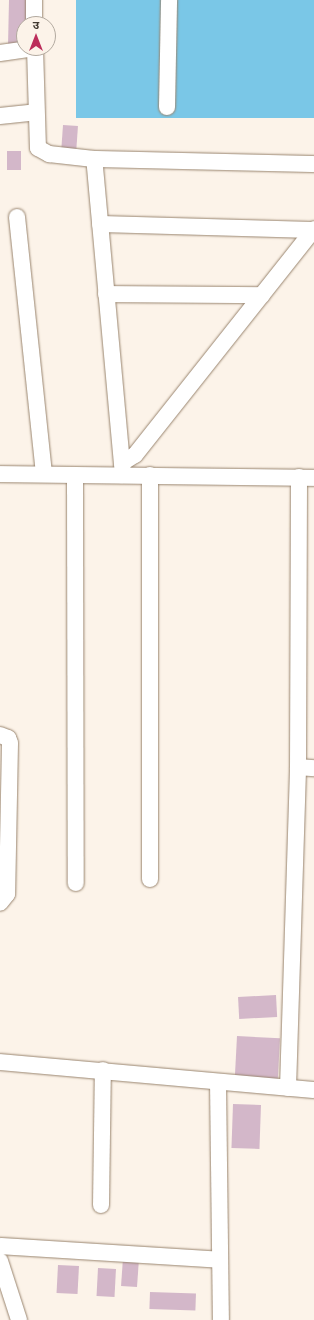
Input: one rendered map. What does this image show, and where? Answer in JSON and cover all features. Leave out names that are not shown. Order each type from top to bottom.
[{"type":"street","points":[[34,0],[34,16]]},
{"type":"street","points":[[167,107],[169,0]]},
{"type":"street","points":[[0,52],[16,50]]},
{"type":"street","points":[[35,56],[36,142],[42,152],[94,159],[314,164]]},
{"type":"street","points":[[0,116],[36,112]]},
{"type":"street","points":[[94,159],[122,469]]},
{"type":"street","points":[[17,217],[44,474]]},
{"type":"street","points":[[100,224],[314,229]]},
{"type":"street","points":[[122,469],[135,455],[314,229]]},
{"type":"street","points":[[106,294],[262,295]]},
{"type":"street","points":[[0,474],[75,475],[122,469],[150,475],[306,477],[288,1088]]},
{"type":"street","points":[[75,475],[76,883]]},
{"type":"street","points":[[150,475],[150,879]]},
{"type":"street","points":[[0,735],[8,738],[10,744],[4,811],[7,894],[0,903]]},
{"type":"street","points":[[298,767],[314,768]]},
{"type":"street","points":[[0,1062],[314,1090]]},
{"type":"street","points":[[101,1205],[103,1070]]},
{"type":"street","points":[[218,1082],[221,1320]]},
{"type":"street","points":[[0,1246],[220,1260]]},
{"type":"street","points":[[0,1261],[19,1320]]},
{"type":"water","points":[[76,0],[314,0],[314,118],[76,118]]},
{"type":"building","points":[[9,0],[28,0],[27,16],[16,16],[16,46],[8,46]]},
{"type":"building","points":[[63,125],[78,126],[76,152],[61,151]]},
{"type":"building","points":[[7,151],[21,151],[21,170],[7,170]]},
{"type":"building","points":[[276,995],[277,1017],[239,1019],[238,997]]},
{"type":"building","points":[[237,1036],[280,1038],[278,1080],[235,1078]]},
{"type":"building","points":[[233,1104],[261,1105],[259,1149],[231,1148]]},
{"type":"building","points":[[123,1258],[139,1259],[137,1287],[121,1286]]},
{"type":"building","points":[[58,1265],[79,1266],[78,1294],[57,1293]]},
{"type":"building","points":[[98,1268],[116,1269],[115,1297],[97,1296]]},
{"type":"building","points":[[150,1292],[196,1294],[195,1311],[149,1309]]}]
